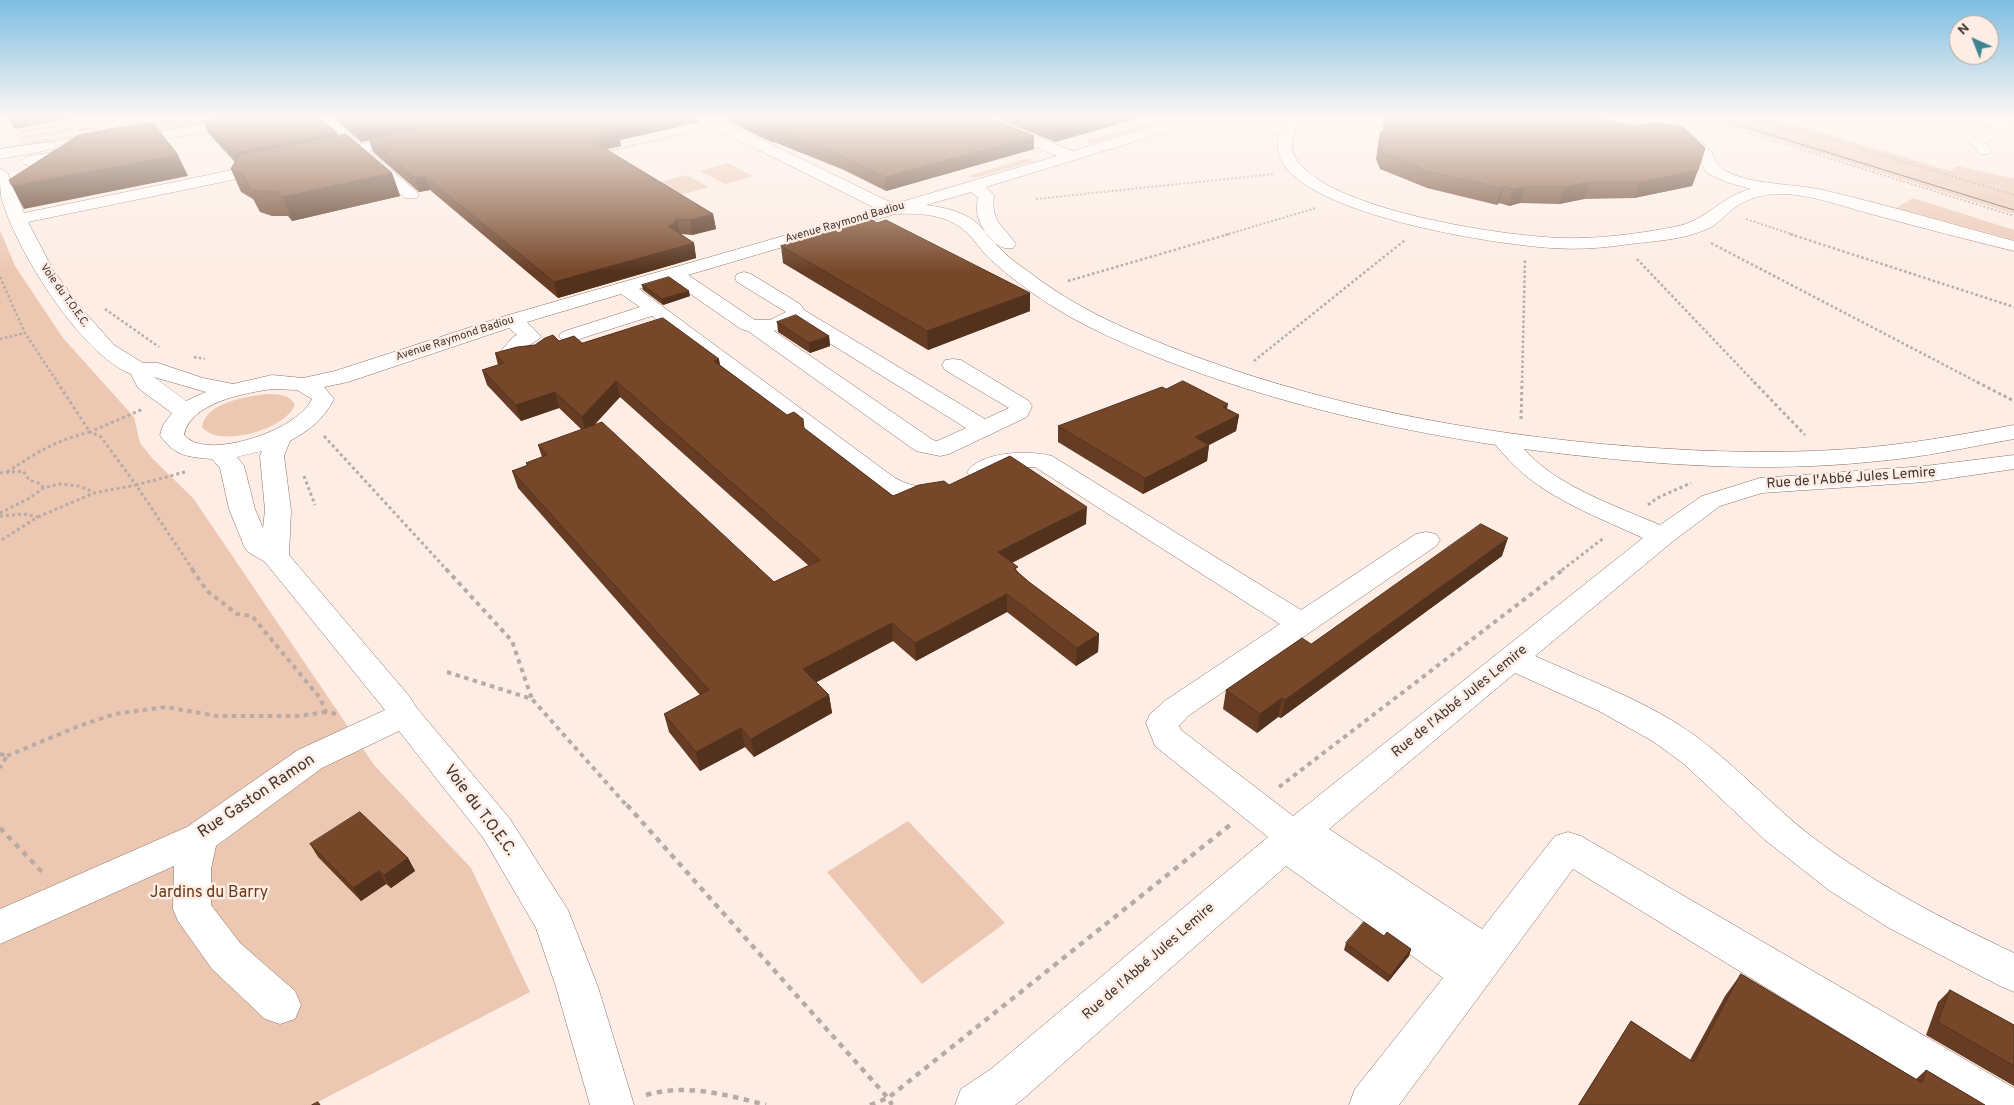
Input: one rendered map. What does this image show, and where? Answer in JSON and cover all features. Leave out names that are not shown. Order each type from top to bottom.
[{"type":"street","points":[[17,218],[263,169]]},
{"type":"street","points":[[379,169],[411,195]]},
{"type":"street","points":[[809,169],[891,209],[918,208],[961,221],[970,226],[990,249],[1023,277],[1064,304],[1109,328],[1198,365],[1281,393],[1371,416],[1458,433],[1509,436],[1667,456],[1726,458],[1827,457],[1880,454],[2014,432]]},
{"type":"street","name":"Avenue Raymond Badiou","points":[[232,390],[272,382],[305,384],[536,336],[625,289],[668,275],[708,255],[891,209],[1031,169]]},
{"type":"street","points":[[1296,169],[1315,184],[1347,199],[1425,224],[1482,236],[1567,243],[1618,240],[1686,230],[1704,224],[1733,202],[1755,192],[1772,189]]},
{"type":"street","points":[[1711,169],[1732,179],[1772,189],[1792,190],[1838,200],[2014,246]]},
{"type":"street","name":"Voie du T.O.E.C.","points":[[0,174],[17,218],[44,271],[74,313],[107,349],[130,366],[140,370],[158,370],[199,384],[232,390]]},
{"type":"street","points":[[973,186],[986,195],[984,206],[986,218],[991,226],[1018,255],[1059,285],[1145,332],[1203,354],[1334,394],[1509,436]]},
{"type":"street","points":[[668,275],[748,325],[756,328],[925,446],[940,449],[1019,412],[1021,406],[953,365]]},
{"type":"street","points":[[744,278],[793,308],[797,314],[985,429]]},
{"type":"street","points":[[625,289],[886,483],[903,492],[918,494],[938,491],[1003,461],[1017,458],[1043,461],[1302,624]]},
{"type":"street","points":[[536,336],[654,309]]},
{"type":"street","points":[[756,328],[767,327],[797,314]]},
{"type":"street","name":"Avenue Raymond Badiou","points":[[323,399],[347,384],[440,348],[536,336]]},
{"type":"street","name":"Voie du T.O.E.C.","points":[[140,370],[146,382],[186,412]]},
{"type":"street","points":[[232,390],[207,400],[186,412],[175,424],[172,435],[179,444],[196,450],[218,451],[260,444],[280,437],[312,418],[320,408],[323,399],[318,390],[305,384]]},
{"type":"street","points":[[1509,436],[1519,459],[1536,473],[1569,493],[1662,536]]},
{"type":"street","points":[[276,556],[278,510],[272,456],[280,437]]},
{"type":"street","name":"Voie du T.O.E.C.","points":[[218,451],[232,466],[242,509],[258,546],[276,556],[398,704],[404,715],[497,829],[554,922],[577,987],[612,1105]]},
{"type":"street","name":"Rue de l'Abbé Jules Lemire","points":[[977,1105],[1007,1084],[1294,837],[1662,536],[1711,500],[1760,486],[1924,474],[2014,462]]},
{"type":"street","points":[[1426,540],[1177,708],[1162,723],[1167,738],[1294,837],[1478,964]]},
{"type":"street","points":[[1513,659],[1612,704],[1668,734],[1701,759],[1776,829],[1828,869],[1865,894],[1922,927],[2014,973]]},
{"type":"street","name":"Rue Gaston Ramon","points":[[0,926],[200,838],[310,759],[404,715]]},
{"type":"street","points":[[200,838],[192,869],[192,909],[226,956],[280,1005]]},
{"type":"street","points":[[1371,1105],[1568,847],[2000,1105]]},
{"type":"path","points":[[1862,169],[2014,216]]},
{"type":"path","points":[[1927,169],[2014,195]]},
{"type":"path","points":[[1036,199],[1299,172]]},
{"type":"path","points":[[1059,285],[1347,199]]},
{"type":"path","points":[[1722,211],[2014,307]]},
{"type":"path","points":[[1246,368],[1425,224]]},
{"type":"path","points":[[1686,230],[2014,401]]},
{"type":"path","points":[[1618,240],[1827,457]]},
{"type":"path","points":[[1509,436],[1525,241]]},
{"type":"path","points":[[0,277],[25,333],[90,432],[101,437],[136,485],[207,591],[237,614],[252,616],[261,624],[320,698],[326,712]]},
{"type":"path","points":[[105,309],[157,346],[165,349]]},
{"type":"path","points":[[0,340],[25,333]]},
{"type":"path","points":[[188,356],[205,358]]},
{"type":"path","points":[[7,472],[45,447],[63,439],[90,432],[148,407]]},
{"type":"path","points":[[318,430],[512,641],[532,699],[888,1098],[892,1105]]},
{"type":"path","points":[[0,473],[23,471],[29,480],[41,484],[43,488]]},
{"type":"path","points":[[0,541],[38,517],[94,492],[136,485],[157,478],[191,471]]},
{"type":"path","points":[[0,515],[30,498],[43,488],[67,484],[94,492]]},
{"type":"path","points":[[0,515],[23,514],[38,517]]},
{"type":"path","points":[[447,672],[532,699]]},
{"type":"path","points":[[0,768],[8,756],[79,726],[115,714],[166,707],[217,716],[298,716],[326,712],[344,716]]},
{"type":"path","points":[[0,754],[8,756]]},
{"type":"path","points":[[870,1105],[888,1098],[1320,755]]},
{"type":"path","points":[[0,828],[51,881],[56,902]]},
{"type":"path","points":[[650,1094],[679,1090],[707,1091],[766,1105]]},
{"type":"green space","points":[[709,169],[739,169],[753,176],[725,184],[700,171]]},
{"type":"green space","points":[[993,169],[1008,169],[975,178],[968,176]]},
{"type":"green space","points":[[1868,169],[1942,169],[1950,171],[1953,169],[1969,169],[2014,177],[2014,214]]},
{"type":"green space","points":[[686,175],[709,187],[677,196],[654,184]]},
{"type":"green space","points":[[1913,198],[2014,230],[2014,240],[1896,208]]},
{"type":"green space","name":"Jardins du Barry","points":[[0,230],[15,266],[63,338],[134,417],[140,443],[152,458],[193,498],[374,765],[471,868],[530,992],[312,1105],[0,1105]]},
{"type":"green space","points":[[267,394],[287,397],[295,405],[289,414],[279,422],[252,433],[237,436],[222,436],[211,433],[202,427],[205,419],[211,412],[228,402]]},
{"type":"green space","points":[[908,821],[1005,923],[922,984],[827,872]]},
{"type":"building","points":[[27,169],[105,169],[12,186],[9,180]]},
{"type":"building","points":[[231,169],[387,169],[392,173],[282,197],[278,192],[262,192],[250,189],[244,176]]},
{"type":"building","points":[[404,169],[638,169],[713,214],[690,220],[677,219],[672,225],[668,226],[694,243],[554,282],[425,176],[415,178]]},
{"type":"building","points":[[868,169],[916,169],[885,177]]},
{"type":"building","points":[[1422,169],[1698,169],[1640,182],[1590,182],[1565,187],[1525,187],[1513,189]]},
{"type":"building","points":[[870,219],[877,223],[886,220],[1030,293],[927,331],[781,246]]},
{"type":"building","points":[[669,277],[689,291],[662,299],[642,285]]},
{"type":"building","points":[[796,315],[829,336],[809,343],[777,322]]},
{"type":"building","points":[[663,318],[719,359],[714,361],[787,415],[794,412],[803,419],[804,428],[893,496],[919,485],[944,481],[949,485],[1010,456],[1087,507],[998,552],[1018,567],[1014,569],[1029,582],[1099,634],[1077,648],[1007,594],[915,643],[892,623],[803,669],[829,695],[751,739],[741,728],[696,752],[664,714],[709,690],[512,471],[547,455],[538,445],[602,422],[774,582],[820,560],[616,381],[582,417],[555,392],[516,405],[482,370],[504,363],[495,353],[517,347],[535,345],[553,335],[559,341],[574,336],[582,343]]},
{"type":"building","points":[[1183,381],[1228,404],[1223,407],[1239,415],[1195,437],[1209,445],[1145,478],[1058,426],[1162,387],[1166,389]]},
{"type":"building","points":[[1481,524],[1508,538],[1285,700],[1282,698],[1260,714],[1226,690],[1302,638],[1311,644]]},
{"type":"building","points":[[360,812],[408,858],[384,875],[379,871],[353,888],[310,844]]},
{"type":"building","points":[[1364,922],[1384,936],[1387,932],[1411,949],[1390,976],[1346,943]]},
{"type":"building","points":[[1741,974],[1922,1083],[1926,1070],[1985,1105],[1579,1105],[1631,1021],[1693,1062]]},
{"type":"building","points":[[1950,990],[2014,1025],[2014,1066],[1938,1022]]},
{"type":"tram line","points":[[1880,169],[2014,210]]}]
